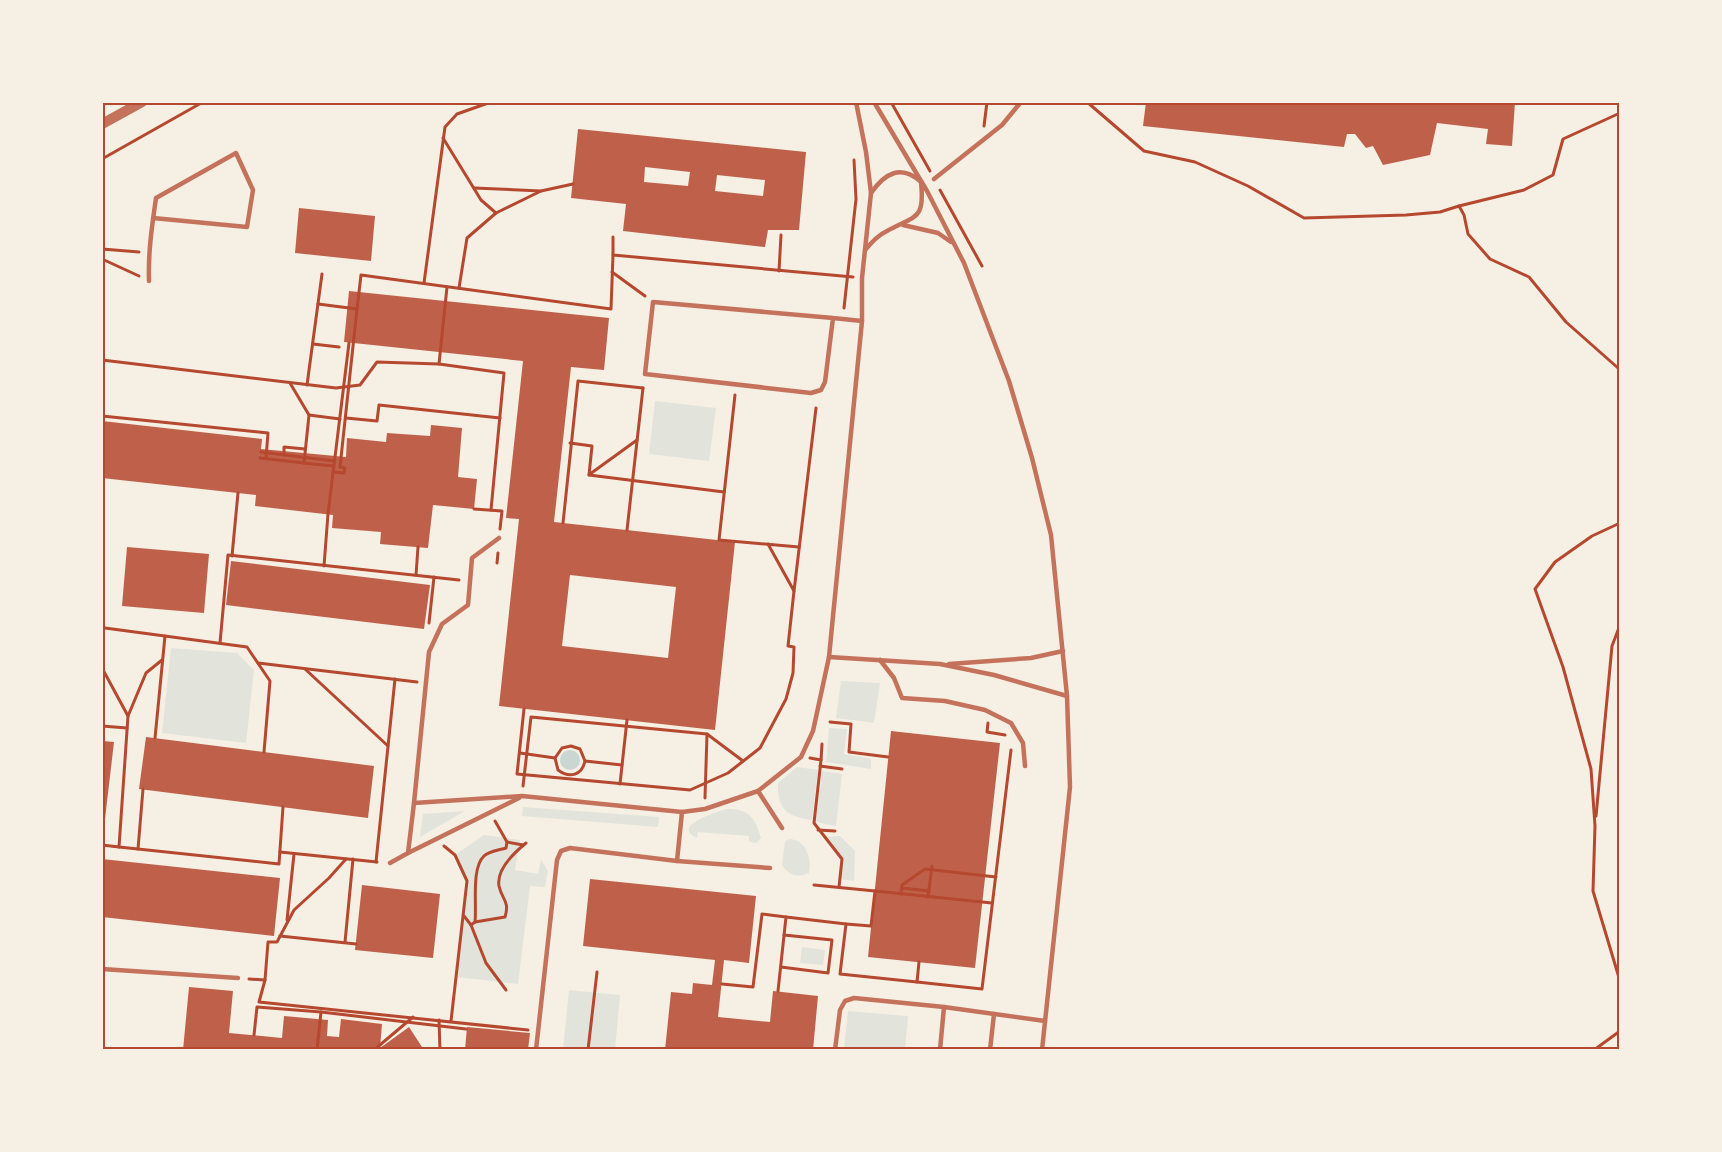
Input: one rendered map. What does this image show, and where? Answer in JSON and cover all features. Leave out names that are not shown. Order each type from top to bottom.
[{"type":"street","points":[[102,124],[142,102]]},
{"type":"lane","points":[[414,803],[522,796],[682,812],[705,809],[758,791],[801,757],[813,731],[829,657],[862,321],[862,278],[871,193],[856,102]]},
{"type":"lane","points":[[874,102],[921,182],[964,263],[1009,381],[1032,458],[1051,535],[1067,696],[1070,787],[1042,1050]]},
{"type":"lane","points":[[934,179],[1002,125],[1021,102]]},
{"type":"lane","points":[[149,281],[148,253],[153,218],[156,198],[236,153],[253,190],[247,228],[153,218]]},
{"type":"lane","points":[[865,250],[876,237],[917,215],[922,206],[921,182],[912,174],[902,172],[889,174],[871,193]]},
{"type":"lane","points":[[902,225],[938,233],[954,243]]},
{"type":"lane","points":[[833,318],[825,382],[821,390],[811,393],[645,374],[653,302],[833,318],[862,321]]},
{"type":"lane","points":[[408,853],[429,652],[442,624],[468,605],[471,558],[499,538]]},
{"type":"lane","points":[[829,657],[940,664],[1031,658],[1063,651]]},
{"type":"lane","points":[[880,660],[894,678],[902,698],[945,701],[985,710],[1011,723],[1023,743],[1024,766]]},
{"type":"lane","points":[[940,664],[994,675],[1067,696]]},
{"type":"lane","points":[[758,791],[782,828]]},
{"type":"lane","points":[[390,863],[522,796]]},
{"type":"lane","points":[[677,861],[682,812]]},
{"type":"lane","points":[[536,1050],[557,860],[561,851],[570,848],[677,861],[770,868]]},
{"type":"lane","points":[[102,969],[238,978]]},
{"type":"lane","points":[[835,1050],[840,1010],[845,1001],[854,998],[944,1007],[1045,1021]]},
{"type":"lane","points":[[940,1050],[944,1007]]},
{"type":"lane","points":[[990,1050],[994,1014]]},
{"type":"path","points":[[102,159],[203,102]]},
{"type":"path","points":[[424,283],[445,126],[457,114],[491,102]]},
{"type":"path","points":[[891,102],[982,266]]},
{"type":"path","points":[[1087,102],[1144,151],[1195,162],[1248,186],[1304,218],[1440,212],[1524,190],[1553,176],[1563,139],[1620,114]]},
{"type":"path","points":[[442,137],[481,200],[496,213]]},
{"type":"path","points":[[843,319],[856,200],[854,155]]},
{"type":"path","points":[[474,188],[541,190],[573,184]]},
{"type":"path","points":[[459,288],[466,238],[496,213],[541,190]]},
{"type":"path","points":[[1459,206],[1464,215],[1468,234],[1490,259],[1529,277],[1566,322],[1612,362],[1620,372]]},
{"type":"path","points":[[779,271],[781,235]]},
{"type":"path","points":[[324,566],[334,461],[349,386],[361,275],[611,309],[613,237]]},
{"type":"path","points":[[102,249],[148,253]]},
{"type":"path","points":[[612,255],[862,278]]},
{"type":"path","points":[[102,259],[149,281]]},
{"type":"path","points":[[612,273],[653,302]]},
{"type":"path","points":[[308,386],[322,274]]},
{"type":"path","points":[[439,364],[447,286]]},
{"type":"path","points":[[318,304],[357,309]]},
{"type":"path","points":[[340,467],[349,343]]},
{"type":"path","points":[[313,344],[339,347]]},
{"type":"path","points":[[102,360],[336,388],[360,385],[377,362],[439,364],[504,373],[491,510]]},
{"type":"path","points":[[627,530],[645,374]]},
{"type":"path","points":[[563,523],[578,381],[643,388]]},
{"type":"path","points":[[290,383],[309,415],[304,463]]},
{"type":"path","points":[[736,385],[719,540],[799,547]]},
{"type":"path","points":[[309,415],[377,421],[379,405],[500,418]]},
{"type":"path","points":[[524,709],[517,774],[690,790],[728,772],[760,748],[786,699],[793,673],[794,647],[788,646],[816,408]]},
{"type":"path","points":[[102,416],[268,433],[266,458]]},
{"type":"path","points":[[589,475],[637,440]]},
{"type":"path","points":[[570,443],[592,447],[589,475]]},
{"type":"path","points":[[284,455],[284,447],[305,449]]},
{"type":"path","points":[[261,452],[334,461]]},
{"type":"path","points":[[260,458],[345,468],[344,473],[333,472]]},
{"type":"path","points":[[589,475],[725,492]]},
{"type":"path","points":[[232,556],[238,493]]},
{"type":"path","points":[[1595,826],[1591,769],[1563,667],[1535,589],[1555,562],[1592,536],[1620,523]]},
{"type":"path","points":[[768,544],[794,591]]},
{"type":"path","points":[[416,575],[418,547]]},
{"type":"path","points":[[220,643],[228,555],[470,581]]},
{"type":"path","points":[[429,623],[434,577]]},
{"type":"path","points":[[1620,625],[1612,646],[1595,826],[1593,891],[1620,981]]},
{"type":"path","points":[[105,628],[247,647],[270,681],[264,752]]},
{"type":"path","points":[[154,738],[165,636]]},
{"type":"path","points":[[118,847],[128,716],[146,673],[162,660]]},
{"type":"path","points":[[258,663],[426,683]]},
{"type":"path","points":[[102,668],[128,716]]},
{"type":"path","points":[[303,668],[388,746]]},
{"type":"path","points":[[376,862],[394,679]]},
{"type":"path","points":[[522,796],[531,717],[707,734],[743,761]]},
{"type":"path","points":[[620,784],[627,720]]},
{"type":"path","points":[[830,722],[851,724],[849,752],[888,756]]},
{"type":"path","points":[[102,726],[128,728]]},
{"type":"path","points":[[987,732],[1013,736]]},
{"type":"path","points":[[705,809],[707,734]]},
{"type":"path","points":[[822,744],[814,823],[842,859],[839,887]]},
{"type":"path","points":[[846,924],[840,974],[917,982],[939,987],[982,989],[1012,744]]},
{"type":"path","points":[[571,746],[580,749],[585,761],[580,772],[572,776],[558,770],[555,758],[562,748],[571,746]]},
{"type":"path","points":[[520,753],[555,758]]},
{"type":"path","points":[[801,757],[821,760]]},
{"type":"path","points":[[585,761],[622,765]]},
{"type":"path","points":[[820,766],[842,769]]},
{"type":"path","points":[[138,849],[143,789]]},
{"type":"path","points":[[102,845],[279,864],[283,807]]},
{"type":"path","points":[[489,813],[507,842],[506,848],[485,854],[479,862],[473,924],[486,963],[506,990]]},
{"type":"path","points":[[819,830],[835,831]]},
{"type":"path","points":[[436,839],[455,855],[467,881],[450,1021]]},
{"type":"path","points":[[473,924],[506,917],[508,906],[499,886],[499,874],[525,844],[507,842]]},
{"type":"path","points":[[280,852],[390,863]]},
{"type":"path","points":[[286,923],[294,854]]},
{"type":"path","points":[[346,859],[294,910],[277,942],[268,942],[265,980],[259,1002],[538,1031]]},
{"type":"path","points":[[345,942],[353,860]]},
{"type":"path","points":[[928,897],[932,868]]},
{"type":"path","points":[[901,894],[902,885],[925,869],[996,877]]},
{"type":"path","points":[[814,885],[992,903]]},
{"type":"path","points":[[902,888],[929,891]]},
{"type":"path","points":[[722,984],[753,987],[762,914],[871,926],[875,891]]},
{"type":"path","points":[[463,914],[473,924]]},
{"type":"path","points":[[778,992],[786,917]]},
{"type":"path","points":[[781,967],[828,973],[832,940],[784,935]]},
{"type":"path","points":[[280,936],[356,944]]},
{"type":"path","points":[[917,982],[919,962]]},
{"type":"path","points":[[588,1050],[597,972]]},
{"type":"path","points":[[238,978],[265,980]]},
{"type":"path","points":[[254,1035],[257,1007],[466,1029]]},
{"type":"path","points":[[317,1050],[321,1012]]},
{"type":"path","points":[[374,1050],[413,1017]]},
{"type":"path","points":[[439,1020],[440,1050]]},
{"type":"path","points":[[1594,1050],[1620,1031]]},
{"type":"shaded area","points":[[655,401],[716,408],[709,461],[649,454]]},
{"type":"shaded area","points":[[171,648],[237,653],[254,670],[246,743],[162,733]]},
{"type":"shaded area","points":[[841,681],[880,683],[874,723],[836,718]]},
{"type":"shaded area","points":[[829,728],[847,729],[844,754],[871,759],[871,769],[826,762]]},
{"type":"shaded area","points":[[570,750],[577,753],[580,760],[577,767],[570,770],[563,767],[560,760],[563,753]]},
{"type":"shaded area","points":[[797,767],[818,770],[812,820],[790,814],[779,799],[778,783]]},
{"type":"shaded area","points":[[822,771],[842,774],[836,826],[816,822]]},
{"type":"shaded area","points":[[523,807],[659,817],[658,827],[522,816]]},
{"type":"shaded area","points":[[726,809],[740,810],[750,815],[761,838],[756,843],[749,842],[749,836],[698,832],[697,838],[690,833],[689,829],[692,824],[698,820]]},
{"type":"shaded area","points":[[465,811],[420,837],[423,814]]},
{"type":"shaded area","points":[[484,835],[520,840],[515,870],[538,874],[541,859],[548,871],[545,887],[530,886],[518,984],[456,977],[467,881],[455,855]]},
{"type":"shaded area","points":[[840,836],[855,851],[854,881],[839,879],[842,859],[824,837]]},
{"type":"shaded area","points":[[796,840],[807,851],[810,862],[809,873],[794,875],[782,865],[785,841]]},
{"type":"shaded area","points":[[802,947],[825,950],[823,965],[800,963]]},
{"type":"shaded area","points":[[569,990],[620,995],[615,1050],[563,1050]]},
{"type":"shaded area","points":[[848,1011],[908,1016],[905,1050],[844,1050]]},
{"type":"building","points":[[1146,102],[1515,102],[1512,146],[1486,144],[1488,129],[1437,123],[1430,155],[1383,165],[1373,146],[1366,148],[1355,134],[1347,134],[1344,147],[1143,126]]},
{"type":"building","points":[[578,129],[806,152],[799,230],[768,230],[765,247],[623,231],[626,204],[571,198]],"holes":[[[645,167],[690,172],[688,186],[644,182]],[[717,175],[765,180],[763,196],[715,191]]]},
{"type":"building","points":[[299,208],[375,216],[371,261],[295,253]]},
{"type":"building","points":[[349,291],[609,318],[604,370],[571,367],[554,522],[735,542],[715,730],[499,706],[519,519],[506,518],[523,361],[344,342]],"holes":[[[570,575],[676,587],[668,658],[562,646]]]},
{"type":"building","points":[[102,421],[262,439],[261,449],[346,457],[347,438],[386,442],[387,433],[430,436],[431,425],[462,428],[458,477],[477,479],[474,509],[433,505],[428,548],[380,544],[381,532],[332,528],[333,515],[255,506],[256,495],[102,478]]},
{"type":"building","points":[[127,547],[209,554],[204,613],[122,606]]},
{"type":"building","points":[[231,561],[430,585],[424,629],[226,605]]},
{"type":"building","points":[[891,731],[1000,743],[975,968],[868,957]]},
{"type":"building","points":[[146,737],[374,766],[368,818],[139,789]]},
{"type":"building","points":[[102,741],[114,742],[105,819],[102,819]]},
{"type":"building","points":[[102,859],[280,878],[274,936],[102,917]]},
{"type":"building","points":[[590,879],[756,896],[749,963],[724,960],[718,1017],[770,1022],[773,991],[818,996],[813,1050],[665,1050],[671,992],[692,994],[693,983],[712,985],[715,960],[583,946]]},
{"type":"building","points":[[362,885],[440,894],[433,958],[355,950]]},
{"type":"building","points":[[189,987],[233,991],[229,1033],[282,1038],[284,1016],[328,1020],[327,1036],[339,1037],[341,1019],[382,1024],[380,1048],[409,1027],[422,1047],[437,1050],[183,1050]]},
{"type":"building","points":[[467,1027],[530,1033],[528,1050],[465,1050]]}]
